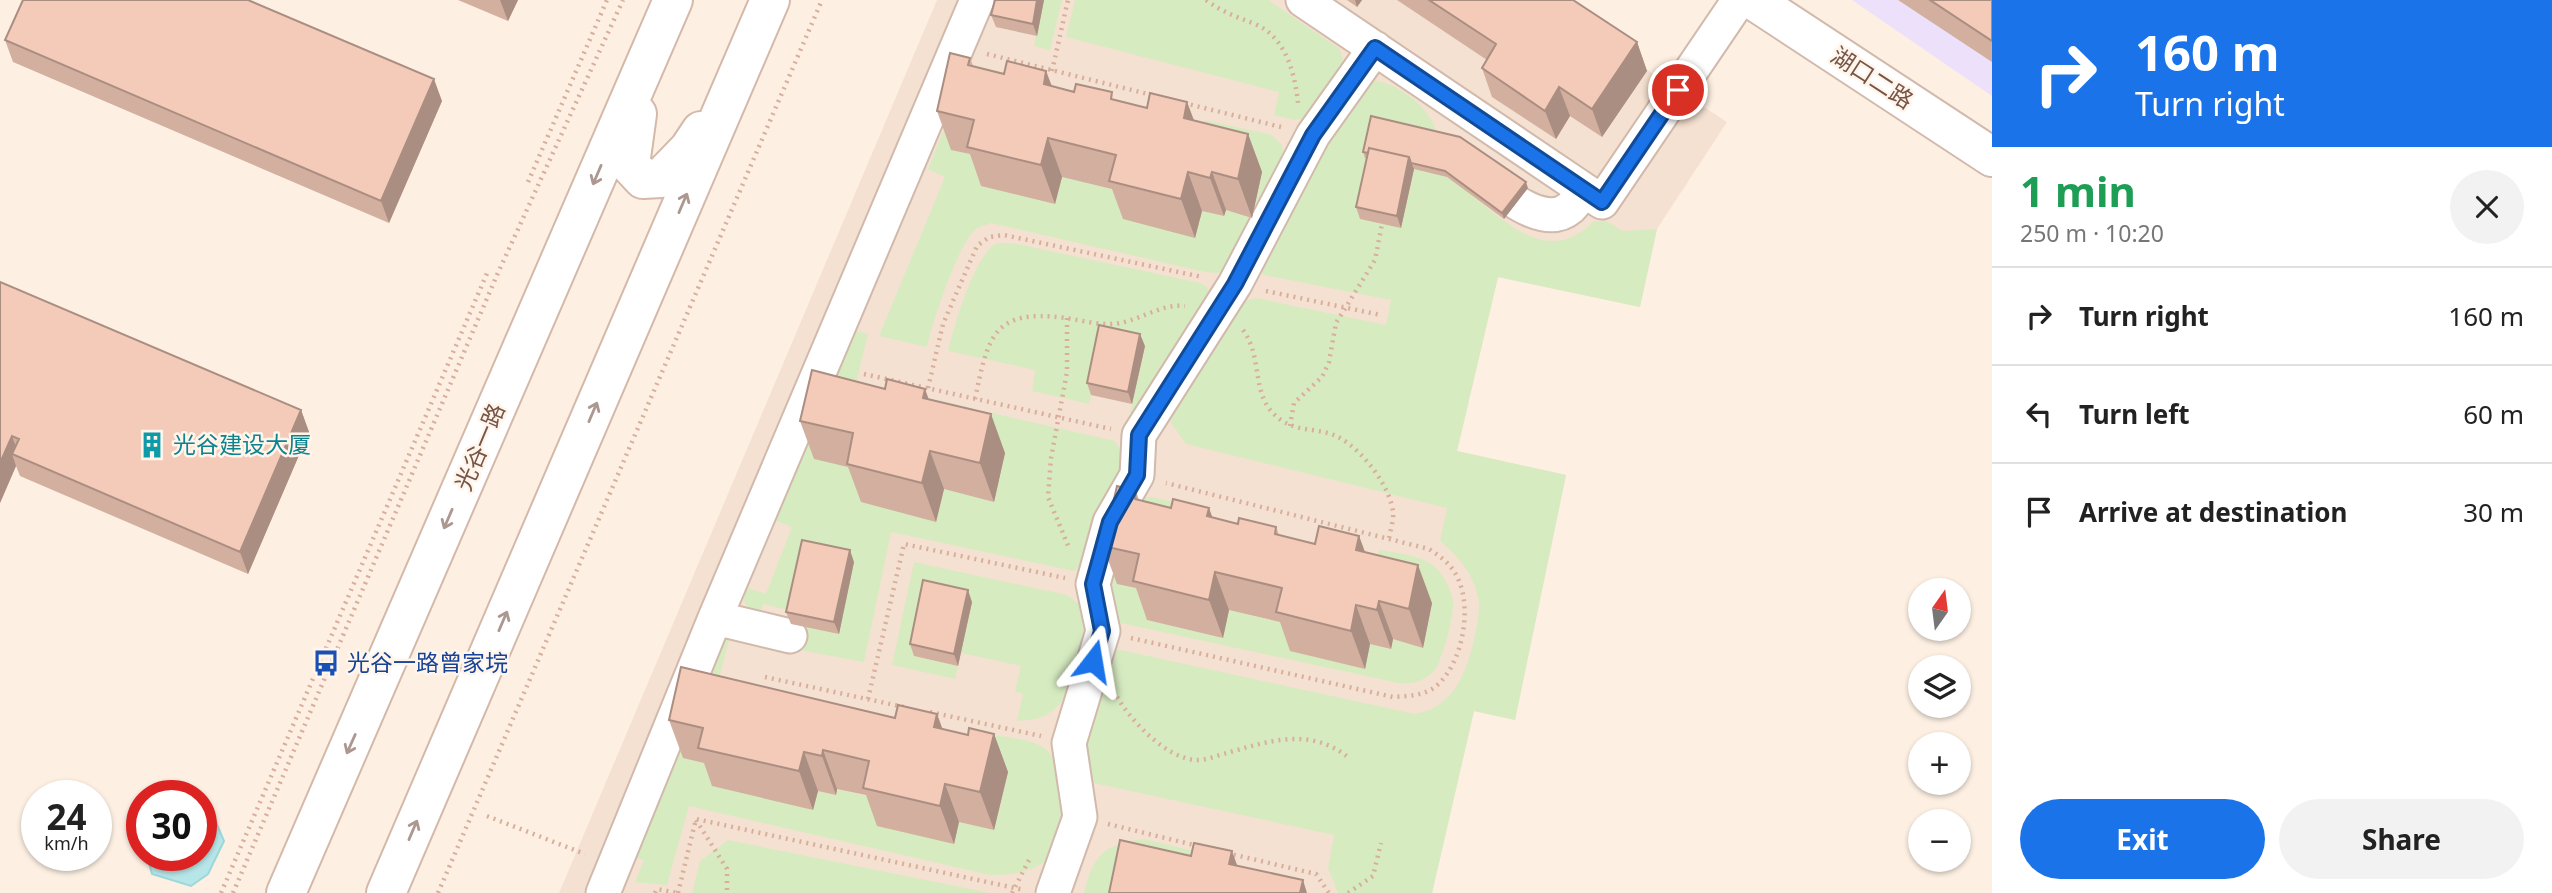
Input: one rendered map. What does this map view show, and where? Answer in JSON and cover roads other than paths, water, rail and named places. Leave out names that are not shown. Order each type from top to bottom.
[{"type":"main road","name":"光谷一路","points":[[286,893],[673,0]]},
{"type":"main road","points":[[386,893],[770,0]]},
{"type":"main road","name":"湖口二路","points":[[1753,0],[1992,157]]},
{"type":"main road","points":[[654,44],[634,127],[630,165],[643,179],[661,178],[689,149],[738,76]]},
{"type":"street","points":[[609,879],[715,618],[977,0]]},
{"type":"street","points":[[1303,0],[1602,202],[1739,0]]},
{"type":"street","points":[[1053,893],[1080,817],[1069,743],[1098,646],[1093,584],[1110,522],[1137,475],[1139,435],[1235,284],[1313,135],[1375,48]]},
{"type":"street","points":[[1456,160],[1516,203],[1548,216],[1568,210],[1585,191]]},
{"type":"street","points":[[715,618],[790,636]]},
{"type":"water","points":[[217,825],[224,841],[217,855]]},
{"type":"water","points":[[151,871],[209,871],[191,886],[152,874]]},
{"type":"place","name":"光谷建设大厦","points":[[152,445]]},
{"type":"place","name":"光谷一路曾家垸","points":[[326,663]]}]
